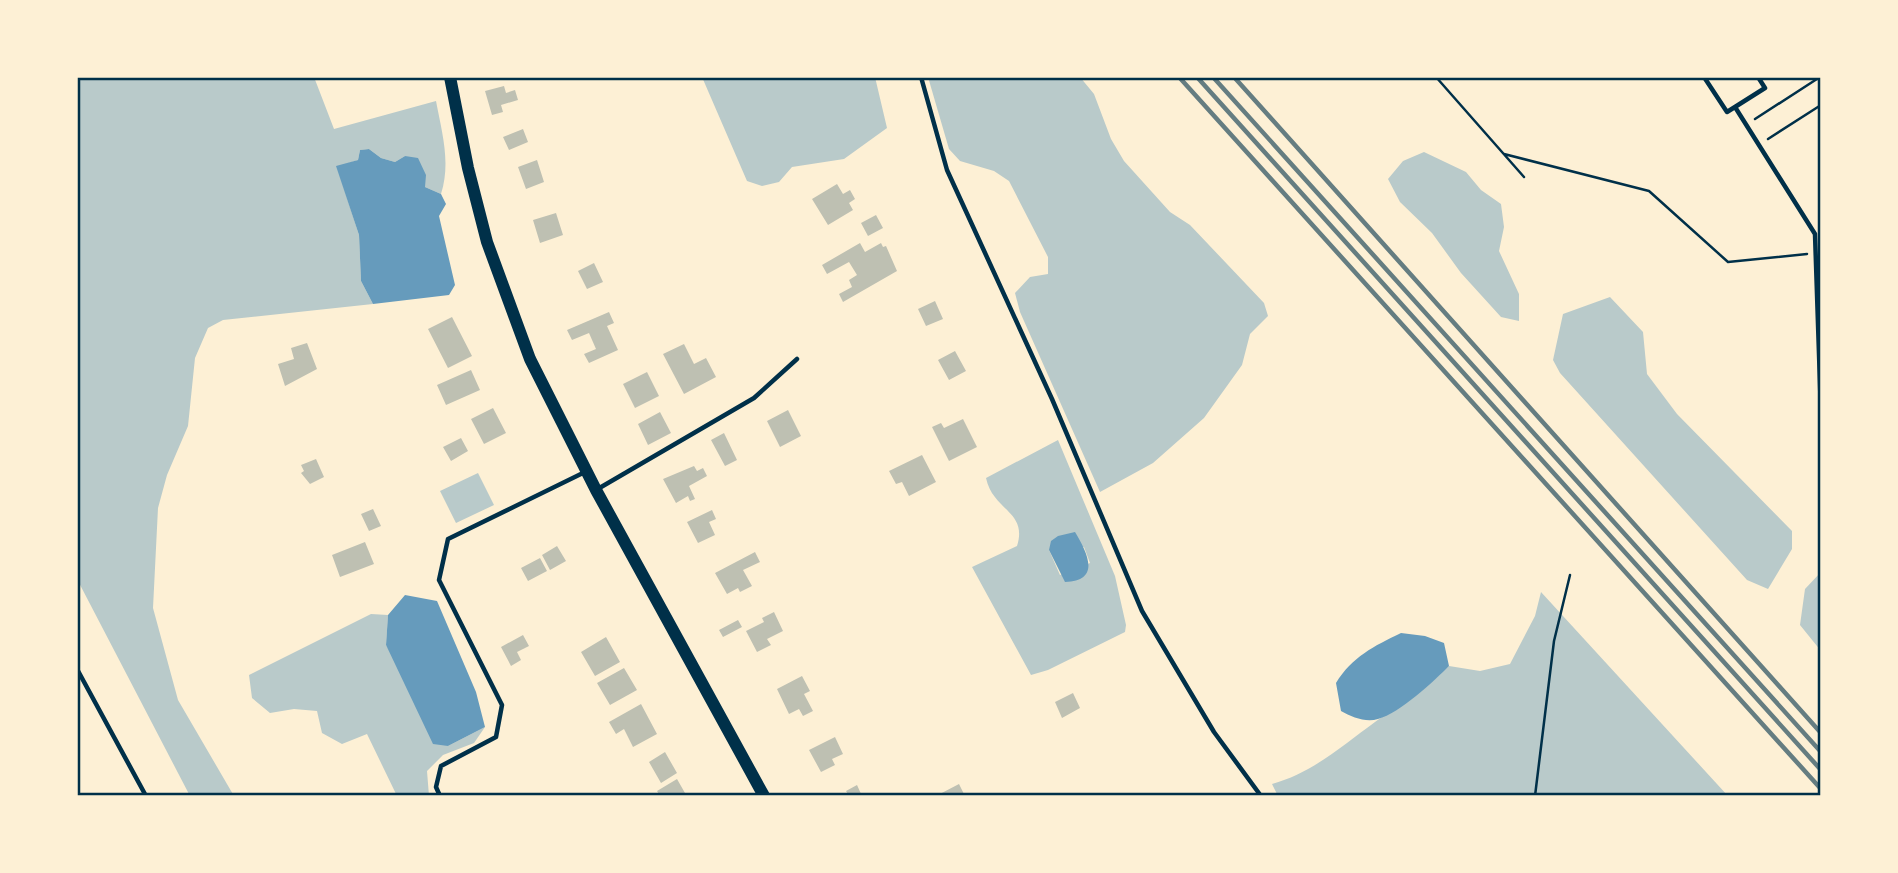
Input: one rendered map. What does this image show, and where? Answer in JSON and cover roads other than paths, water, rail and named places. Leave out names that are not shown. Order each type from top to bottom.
[{"type":"main road","points":[[450,77],[468,168],[487,242],[530,359],[586,472],[764,796]]},
{"type":"lane","points":[[921,77],[947,170],[1052,399],[1142,611],[1214,732],[1261,796]]},
{"type":"lane","points":[[1704,77],[1727,113],[1765,88],[1758,77]]},
{"type":"lane","points":[[1735,107],[1815,234],[1821,414]]},
{"type":"lane","points":[[596,490],[754,398],[797,359]]},
{"type":"lane","points":[[440,796],[436,787],[441,766],[496,737],[502,705],[439,580],[448,539],[586,472]]},
{"type":"lane","points":[[77,669],[146,796]]},
{"type":"water","points":[[369,149],[381,158],[395,162],[405,156],[418,158],[426,175],[425,187],[441,194],[446,204],[439,216],[455,285],[449,295],[373,304],[361,281],[359,235],[336,166],[358,160],[360,150]]},
{"type":"water","points":[[1075,532],[1087,556],[1088,571],[1084,577],[1065,582],[1049,550],[1051,541],[1058,536]]},
{"type":"water","points":[[405,595],[437,601],[476,692],[485,727],[448,746],[433,744],[386,645],[388,615]]},
{"type":"water","points":[[1401,633],[1425,636],[1444,643],[1449,666],[1416,696],[1387,716],[1364,720],[1341,711],[1336,683],[1342,674],[1364,653]]},
{"type":"railway","points":[[1179,77],[1821,789]]},
{"type":"railway","points":[[1197,77],[1821,770]]},
{"type":"railway","points":[[1213,77],[1821,752]]},
{"type":"railway","points":[[1234,77],[1821,733]]}]
